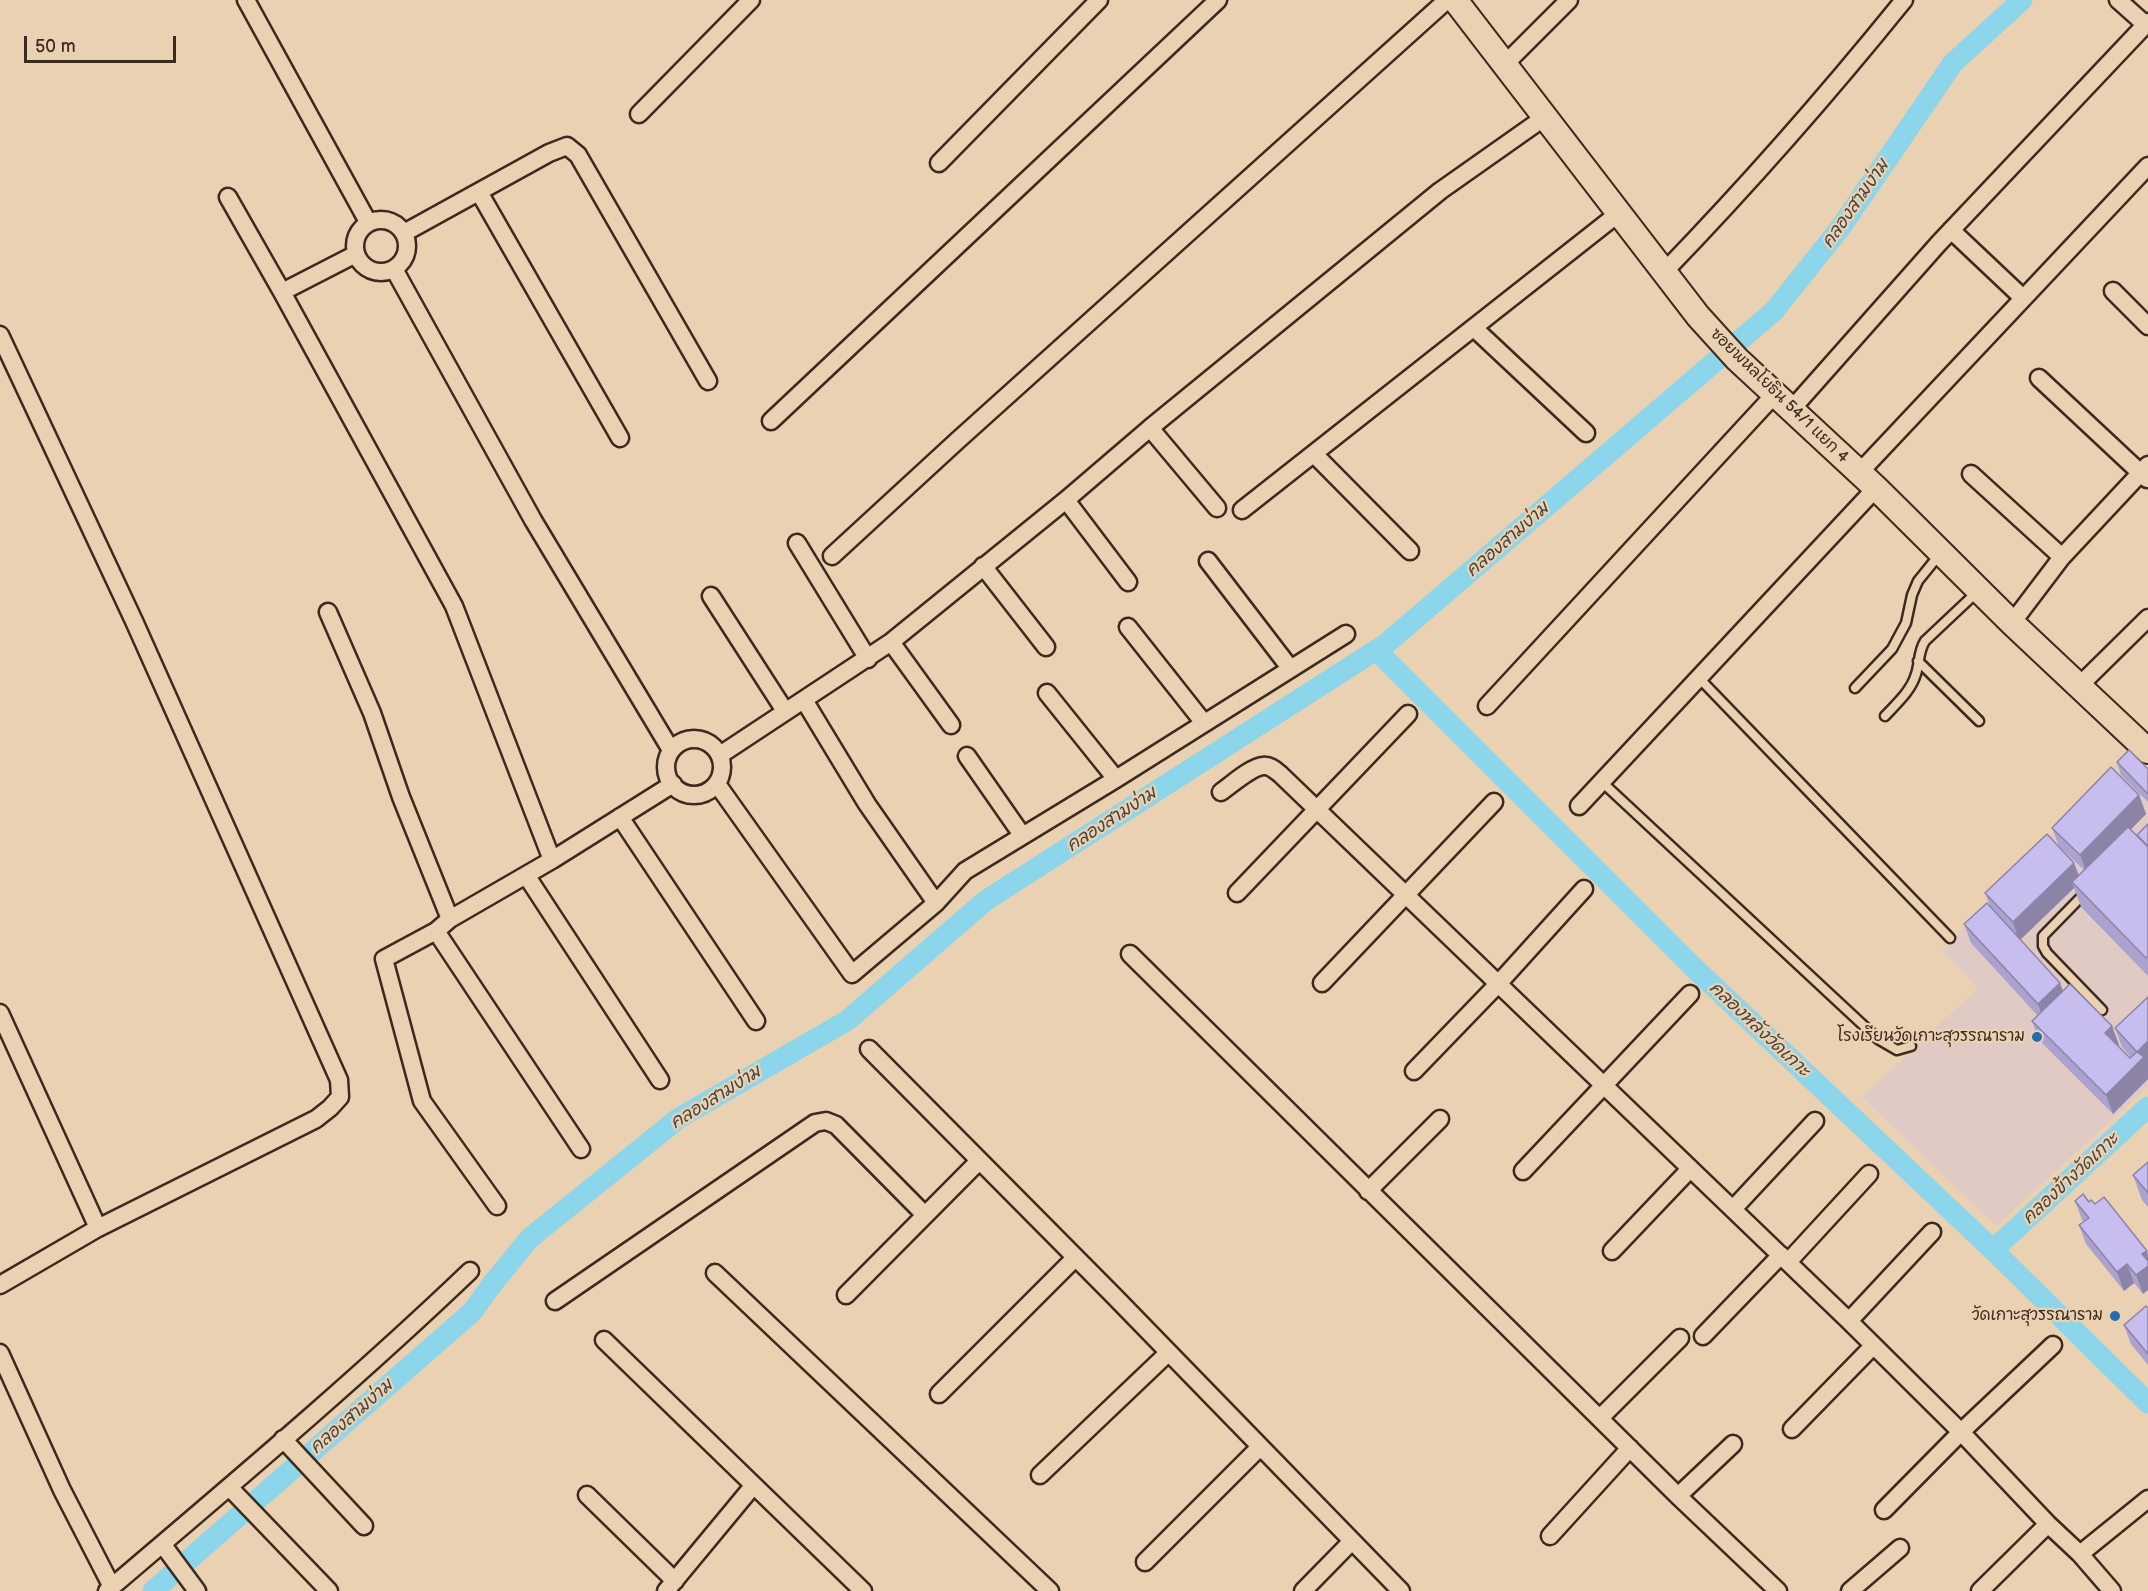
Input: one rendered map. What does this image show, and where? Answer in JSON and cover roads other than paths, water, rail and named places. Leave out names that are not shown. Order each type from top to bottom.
[{"type":"street","points":[[246,0],[368,222]]},
{"type":"street","points":[[639,114],[751,0]]},
{"type":"street","points":[[939,163],[1098,0]]},
{"type":"street","points":[[771,421],[1218,0]]},
{"type":"street","points":[[832,556],[1447,0]]},
{"type":"street","name":"ซอยพหลโยธิน 54/1 แยก 4","points":[[1455,0],[1698,316],[1737,359],[2148,751]]},
{"type":"street","points":[[1504,65],[1569,0]]},
{"type":"street","points":[[1665,271],[1737,196],[1851,66],[1904,0]]},
{"type":"street","points":[[1487,706],[1951,230],[2147,23],[2118,0]]},
{"type":"street","points":[[720,755],[891,642],[1440,191],[1545,117]]},
{"type":"street","points":[[404,233],[549,153],[567,146],[578,155],[708,381]]},
{"type":"street","points":[[1579,806],[1699,678],[2023,298],[2148,166]]},
{"type":"street","points":[[479,192],[620,438]]},
{"type":"street","points":[[228,197],[454,606],[552,860]]},
{"type":"street","points":[[1242,510],[1619,213]]},
{"type":"street","points":[[384,219],[399,226],[404,233],[407,249],[400,264],[393,269],[385,272],[367,268],[360,262],[356,254],[356,236],[368,222],[384,219]]},
{"type":"street","points":[[1951,230],[2023,298]]},
{"type":"street","points":[[282,292],[356,254]]},
{"type":"street","points":[[393,269],[532,520],[672,750]]},
{"type":"street","points":[[2113,291],[2148,326]]},
{"type":"street","points":[[1474,328],[1586,433]]},
{"type":"street","points":[[0,335],[134,621],[339,1080],[340,1097],[316,1119],[98,1228],[0,1285]]},
{"type":"street","points":[[2012,623],[2062,557],[2146,472],[2039,378]]},
{"type":"street","points":[[1150,428],[1217,508]]},
{"type":"street","points":[[1315,454],[1410,551]]},
{"type":"street","points":[[1971,474],[2062,557]]},
{"type":"street","points":[[1066,500],[1128,582]]},
{"type":"street","points":[[797,543],[868,659]]},
{"type":"street","points":[[1208,561],[1290,668]]},
{"type":"street","points":[[983,566],[1046,648]]},
{"type":"street","points":[[711,596],[785,711]]},
{"type":"street","points":[[328,612],[372,713],[450,919]]},
{"type":"street","points":[[2079,686],[2148,618]]},
{"type":"street","points":[[1128,627],[1204,723]]},
{"type":"street","points":[[717,784],[852,974],[936,903],[965,872],[1346,634]]},
{"type":"street","points":[[891,642],[951,725]]},
{"type":"street","points":[[1047,693],[1116,779]]},
{"type":"street","points":[[804,700],[867,804],[936,903]]},
{"type":"street","points":[[1238,893],[1408,714]]},
{"type":"street","points":[[698,739],[711,744],[720,755],[722,770],[717,784],[706,793],[691,795],[678,790],[668,778],[666,764],[672,750],[683,741],[698,739]]},
{"type":"street","points":[[967,756],[1022,835]]},
{"type":"street","points":[[1221,792],[1254,769],[1264,765],[1280,774],[1784,1258],[1961,1432],[2048,1524],[2080,1554],[2112,1591]]},
{"type":"street","points":[[497,1206],[422,1101],[384,959],[436,931],[450,919],[552,860],[673,784]]},
{"type":"street","points":[[1322,983],[1494,802]]},
{"type":"street","points":[[620,817],[756,1021]]},
{"type":"street","points":[[526,875],[660,1080]]},
{"type":"street","points":[[1414,1071],[1498,984],[1584,889]]},
{"type":"street","points":[[436,931],[581,1149]]},
{"type":"street","points":[[1130,954],[1678,1496],[1778,1591]]},
{"type":"street","points":[[1523,1171],[1690,994]]},
{"type":"street","points":[[0,1013],[98,1228]]},
{"type":"street","points":[[868,1049],[1401,1591]]},
{"type":"street","points":[[1368,1191],[1440,1119]]},
{"type":"street","points":[[555,1301],[815,1123],[826,1121],[836,1125],[924,1214]]},
{"type":"street","points":[[1733,1209],[1815,1121]]},
{"type":"street","points":[[846,1295],[979,1161]]},
{"type":"street","points":[[1612,1251],[1690,1169]]},
{"type":"street","points":[[1703,1336],[1869,1174]]},
{"type":"street","points":[[1848,1321],[1932,1232]]},
{"type":"street","points":[[939,1395],[1075,1258]]},
{"type":"street","points":[[0,1353],[110,1589],[166,1550],[415,1324],[470,1271]]},
{"type":"street","points":[[715,1273],[1050,1591]]},
{"type":"street","points":[[1600,1418],[1680,1338]]},
{"type":"street","points":[[603,1340],[863,1591]]},
{"type":"street","points":[[1884,1510],[1961,1432],[2053,1345]]},
{"type":"street","points":[[1792,1429],[1873,1346]]},
{"type":"street","points":[[1040,1475],[1168,1353]]},
{"type":"street","points":[[285,1442],[364,1526]]},
{"type":"street","points":[[1678,1496],[1733,1444]]},
{"type":"street","points":[[1145,1562],[1260,1447]]},
{"type":"street","points":[[1550,1536],[1630,1448]]},
{"type":"street","points":[[587,1495],[671,1586],[753,1486]]},
{"type":"street","points":[[232,1490],[329,1591]]},
{"type":"street","points":[[2080,1554],[2148,1499]]},
{"type":"street","points":[[1980,1591],[2048,1524]]},
{"type":"street","points":[[1303,1591],[1352,1541]]},
{"type":"street","points":[[1850,1591],[1900,1548]]},
{"type":"street","points":[[166,1550],[194,1587]]},
{"type":"lane","points":[[1855,688],[1893,649],[1906,623],[1912,595],[1918,581],[1941,552]]},
{"type":"lane","points":[[1884,716],[1912,686],[1920,649],[1925,641],[1979,589]]},
{"type":"lane","points":[[1918,661],[1979,721]]},
{"type":"lane","points":[[1699,678],[1950,938]]},
{"type":"lane","points":[[1602,782],[1878,1039],[1897,1050],[1911,1046]]},
{"type":"lane","points":[[2093,886],[2043,936],[2043,946],[2047,953],[2103,1010]]},
{"type":"waterway","name":"คลองสามง่าม","points":[[153,1591],[472,1312],[530,1238],[679,1118],[848,1020],[985,901],[1387,643],[1774,311],[1841,227],[1953,63],[2022,0]]},
{"type":"waterway","name":"คลองหลังวัดเกาะ","points":[[1376,650],[1691,965],[1993,1250],[2148,1403]]},
{"type":"waterway","name":"คลองข้างวัดเกาะ","points":[[1993,1250],[2148,1107]]},
{"type":"place","name":"โรงเรียนวัดเกาะสุวรรณาราม","points":[[2037,1037]]},
{"type":"place","name":"วัดเกาะสุวรรณาราม","points":[[2115,1316]]}]
